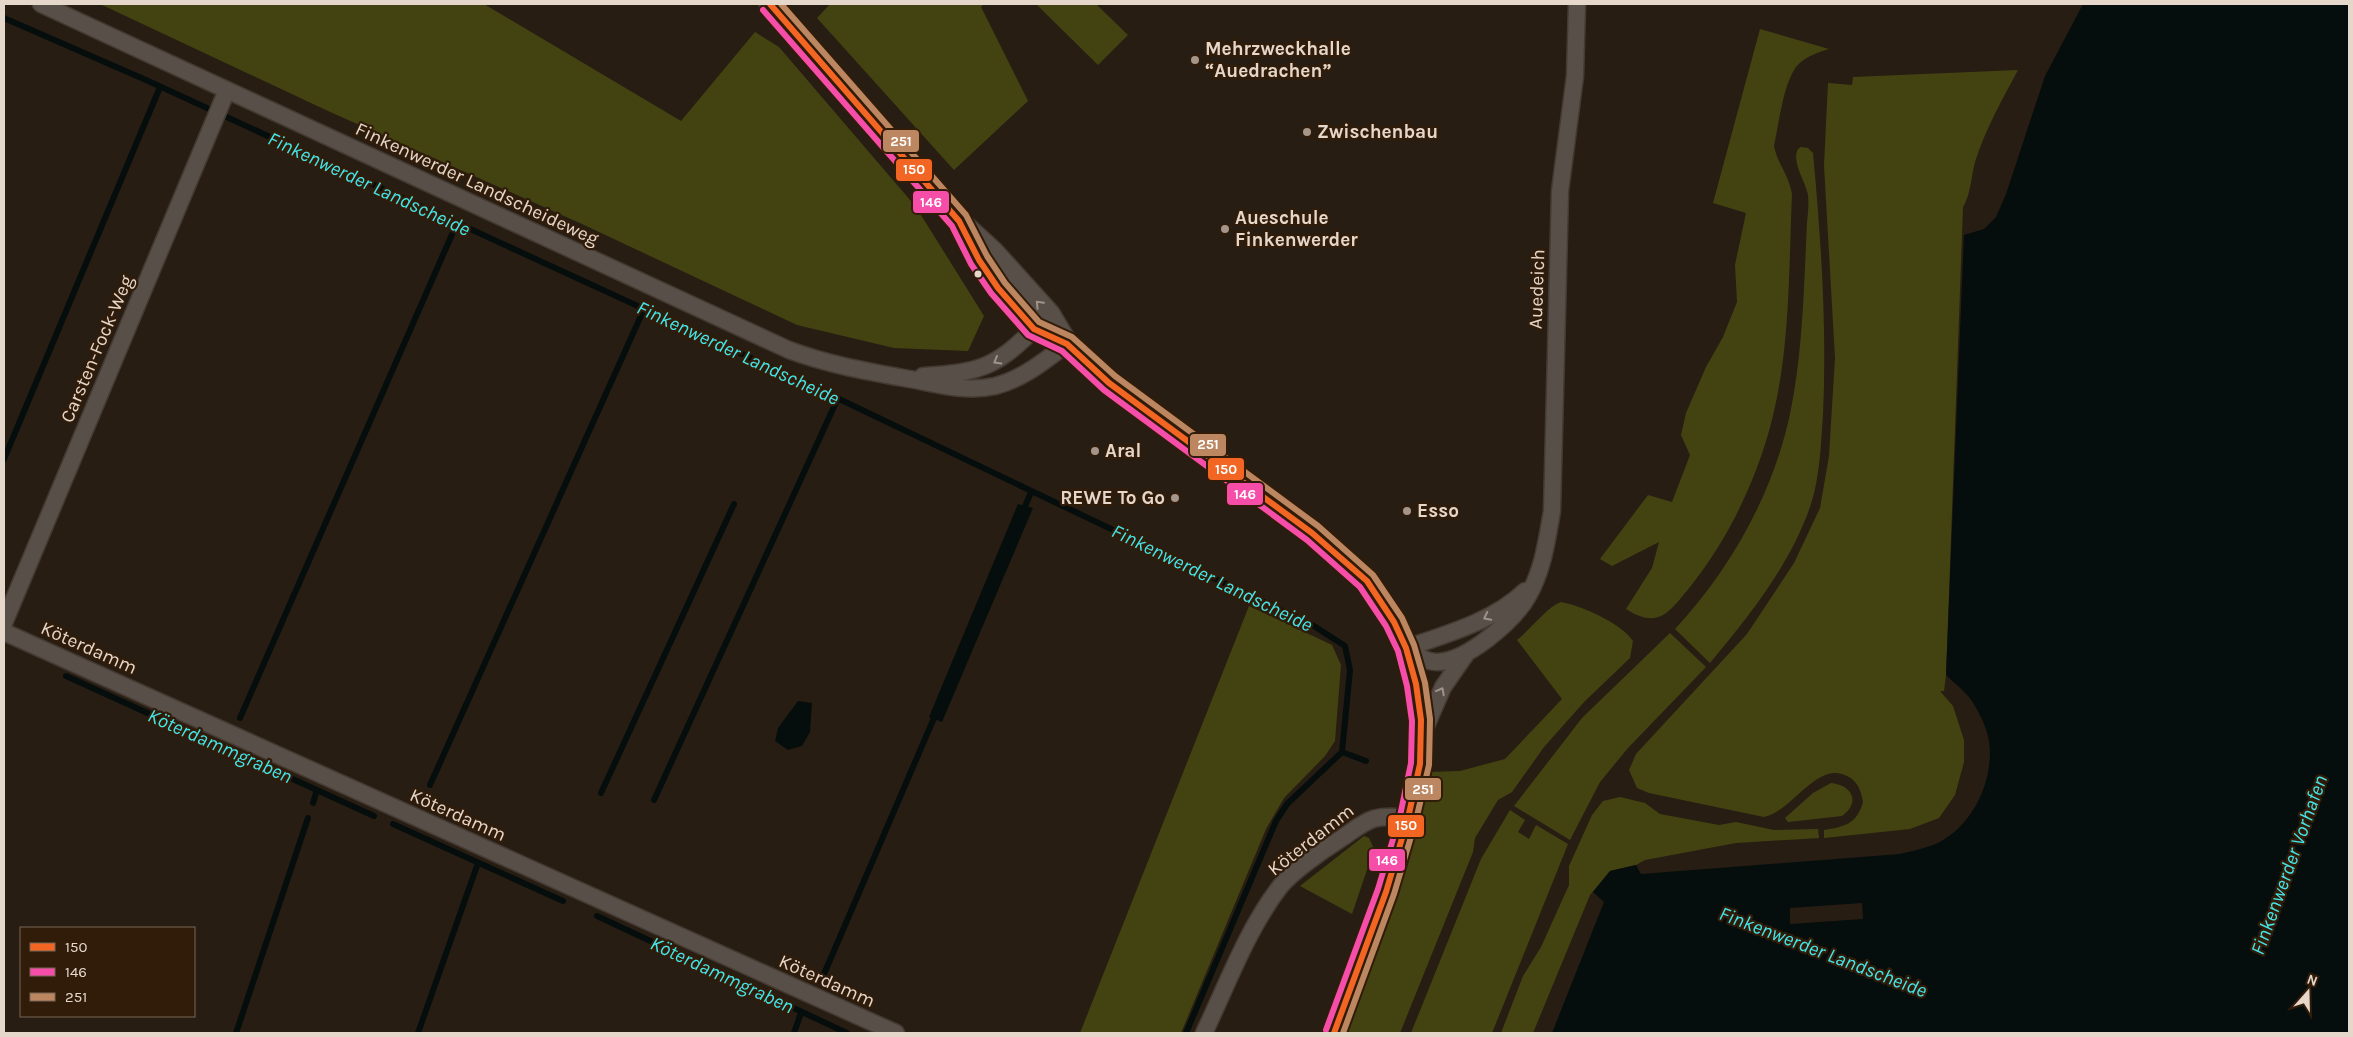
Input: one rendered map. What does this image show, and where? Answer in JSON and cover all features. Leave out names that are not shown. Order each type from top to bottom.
[{"type":"street","name":"Finkenwerder Landscheideweg","points":[[41,4],[224,97],[788,350],[819,361],[948,387],[973,389],[995,386],[1034,370],[1067,344]]},
{"type":"street","points":[[770,4],[959,220],[993,252],[1049,314],[1067,344],[1109,383],[1305,527],[1367,581],[1394,622],[1406,648],[1417,690],[1422,735],[1420,764],[1408,818],[1368,944],[1334,1033]]},
{"type":"street","name":"Auedeich","points":[[1538,576],[1520,596],[1492,614],[1438,637],[1406,648],[1415,656],[1435,662],[1455,658],[1491,635],[1518,611],[1538,576],[1552,511],[1560,191],[1574,76],[1577,4]]},
{"type":"street","name":"Carsten-Fock-Weg","points":[[4,623],[224,97]]},
{"type":"street","points":[[959,220],[979,260],[998,288],[1034,329],[1067,344]]},
{"type":"street","name":"Finkenwerder Landscheideweg","points":[[904,378],[955,374],[993,364],[1013,350],[1034,329]]},
{"type":"street","name":"Köterdamm","points":[[4,632],[896,1033]]},
{"type":"street","name":"Auedeich","points":[[1422,735],[1443,687],[1469,650]]},
{"type":"street","name":"Köterdamm","points":[[1204,1033],[1263,912],[1280,886],[1333,844],[1373,818],[1386,815],[1408,818]]},
{"type":"shaded area","points":[[100,4],[484,4],[681,121],[755,32],[779,47],[916,207],[984,316],[968,351],[894,348],[797,325],[582,224],[328,111]]},
{"type":"shaded area","points":[[830,4],[984,4],[981,7],[1028,101],[954,170],[817,18]]},
{"type":"shaded area","points":[[1036,4],[1096,4],[1128,35],[1098,65]]},
{"type":"shaded area","points":[[1760,29],[1829,49],[1803,60],[1796,67],[1785,94],[1774,146],[1792,194],[1786,325],[1781,377],[1763,451],[1744,500],[1732,523],[1705,567],[1676,604],[1662,615],[1655,618],[1647,618],[1626,609],[1652,568],[1659,542],[1612,566],[1600,559],[1648,495],[1672,502],[1690,455],[1681,435],[1686,413],[1706,367],[1723,337],[1737,302],[1735,265],[1746,213],[1713,203]]},
{"type":"shaded area","points":[[2018,70],[1984,138],[1975,162],[1969,191],[1963,207],[1946,675],[1944,691],[1940,691],[1953,706],[1964,740],[1964,762],[1955,795],[1939,818],[1910,829],[1824,838],[1824,830],[1844,826],[1853,820],[1863,802],[1860,790],[1854,781],[1847,776],[1836,773],[1825,775],[1815,780],[1775,813],[1764,817],[1649,793],[1637,788],[1629,770],[1636,754],[1747,634],[1794,563],[1820,508],[1829,456],[1835,358],[1824,165],[1828,83],[1852,85],[1853,77]]},
{"type":"shaded area","points":[[1801,147],[1808,148],[1813,153],[1822,283],[1824,381],[1818,471],[1811,504],[1803,526],[1781,568],[1740,626],[1710,663],[1675,629],[1714,582],[1747,529],[1773,473],[1790,414],[1798,367],[1808,202],[1807,190],[1796,160],[1796,154]]},
{"type":"shaded area","points":[[1561,602],[1590,611],[1620,628],[1633,641],[1630,658],[1585,701],[1544,747],[1512,792],[1498,800],[1475,838],[1473,852],[1400,1033],[1346,1033],[1371,969],[1393,904],[1413,839],[1429,772],[1460,771],[1505,759],[1562,699],[1517,640],[1550,608]]},
{"type":"shaded area","points":[[1249,606],[1332,645],[1341,665],[1335,741],[1325,756],[1284,798],[1266,829],[1181,1033],[1080,1033]]},
{"type":"shaded area","points":[[1670,633],[1706,667],[1628,748],[1600,782],[1570,840],[1514,806],[1582,718]]},
{"type":"shaded area","points":[[1831,783],[1844,787],[1852,795],[1848,811],[1842,816],[1788,822],[1785,818],[1813,793]]},
{"type":"shaded area","points":[[1620,797],[1645,803],[1660,814],[1719,825],[1736,822],[1774,830],[1818,829],[1819,838],[1736,843],[1645,860],[1636,865],[1610,871],[1590,895],[1533,1033],[1501,1033],[1523,976],[1541,947],[1569,885],[1569,866],[1592,815],[1603,801]]},
{"type":"shaded area","points":[[1510,810],[1525,820],[1518,832],[1529,839],[1536,825],[1568,844],[1492,1033],[1411,1033],[1481,859]]},
{"type":"shaded area","points":[[1364,836],[1369,838],[1374,849],[1352,914],[1300,886]]},
{"type":"water","name":"Finkenwerder Vorhafen","points":[[2083,4],[2349,4],[2349,1033],[1552,1033],[1604,902],[1593,892],[1610,871],[1636,865],[1641,874],[1900,854],[1933,845],[1947,838],[1959,828],[1978,802],[1988,772],[1990,756],[1988,736],[1982,718],[1972,702],[1946,675],[1964,235],[1984,229],[1996,217],[2006,194],[2045,76]]},
{"type":"water","points":[[1018,504],[1033,508],[942,722],[929,717]]},
{"type":"water","points":[[798,701],[812,703],[810,732],[802,746],[788,750],[775,741],[778,728]]},
{"type":"pier","points":[[1862,903],[1863,919],[1790,924],[1790,908]]},
{"type":"waterway","name":"Finkenwerder Landscheide","points":[[4,18],[146,80],[814,387],[1314,626],[1345,646],[1350,670],[1342,752],[1366,761]]},
{"type":"waterway","points":[[4,459],[160,87]]},
{"type":"waterway","points":[[240,718],[457,223]]},
{"type":"waterway","points":[[430,785],[644,309]]},
{"type":"waterway","points":[[654,800],[838,398]]},
{"type":"waterway","points":[[1022,514],[1031,492]]},
{"type":"waterway","points":[[601,793],[734,504]]},
{"type":"waterway","name":"Köterdammgraben","points":[[66,676],[374,816]]},
{"type":"waterway","points":[[821,981],[937,711]]},
{"type":"waterway","points":[[1186,1033],[1276,821],[1287,804],[1342,752]]},
{"type":"waterway","points":[[313,803],[317,790]]},
{"type":"waterway","points":[[236,1033],[308,818]]},
{"type":"waterway","name":"Köterdammgraben","points":[[393,824],[563,901]]},
{"type":"waterway","points":[[418,1033],[478,863]]},
{"type":"waterway","name":"Köterdammgraben","points":[[597,916],[847,1033]]},
{"type":"waterway","points":[[794,1033],[801,1013]]},
{"type":"transit line","name":"150","points":[[770,4],[959,221],[979,260],[998,288],[1034,329],[1067,344],[1109,383],[1312,533],[1367,581],[1394,622],[1406,648],[1416,684],[1421,720],[1420,764],[1408,818],[1386,892],[1334,1033]]},
{"type":"transit line","name":"251","points":[[781,4],[966,215],[987,256],[1005,283],[1039,322],[1072,337],[1115,376],[1318,526],[1373,575],[1402,618],[1414,645],[1425,683],[1430,719],[1429,765],[1416,820],[1394,894],[1343,1033]]},
{"type":"transit line","name":"146","points":[[763,10],[952,226],[971,264],[991,293],[1028,335],[1062,351],[1104,390],[1307,540],[1360,587],[1386,626],[1398,651],[1407,686],[1412,721],[1411,763],[1400,816],[1378,889],[1326,1030]]},
{"type":"place","name":"Mehrzweckhalle “Auedrachen”","points":[[1195,60]]},
{"type":"place","name":"Zwischenbau","points":[[1307,132]]},
{"type":"place","name":"Aueschule Finkenwerder","points":[[1225,229]]},
{"type":"place","name":"Aral","points":[[1095,451]]},
{"type":"place","name":"REWE To Go","points":[[1175,498]]},
{"type":"place","name":"Esso","points":[[1407,511]]}]
